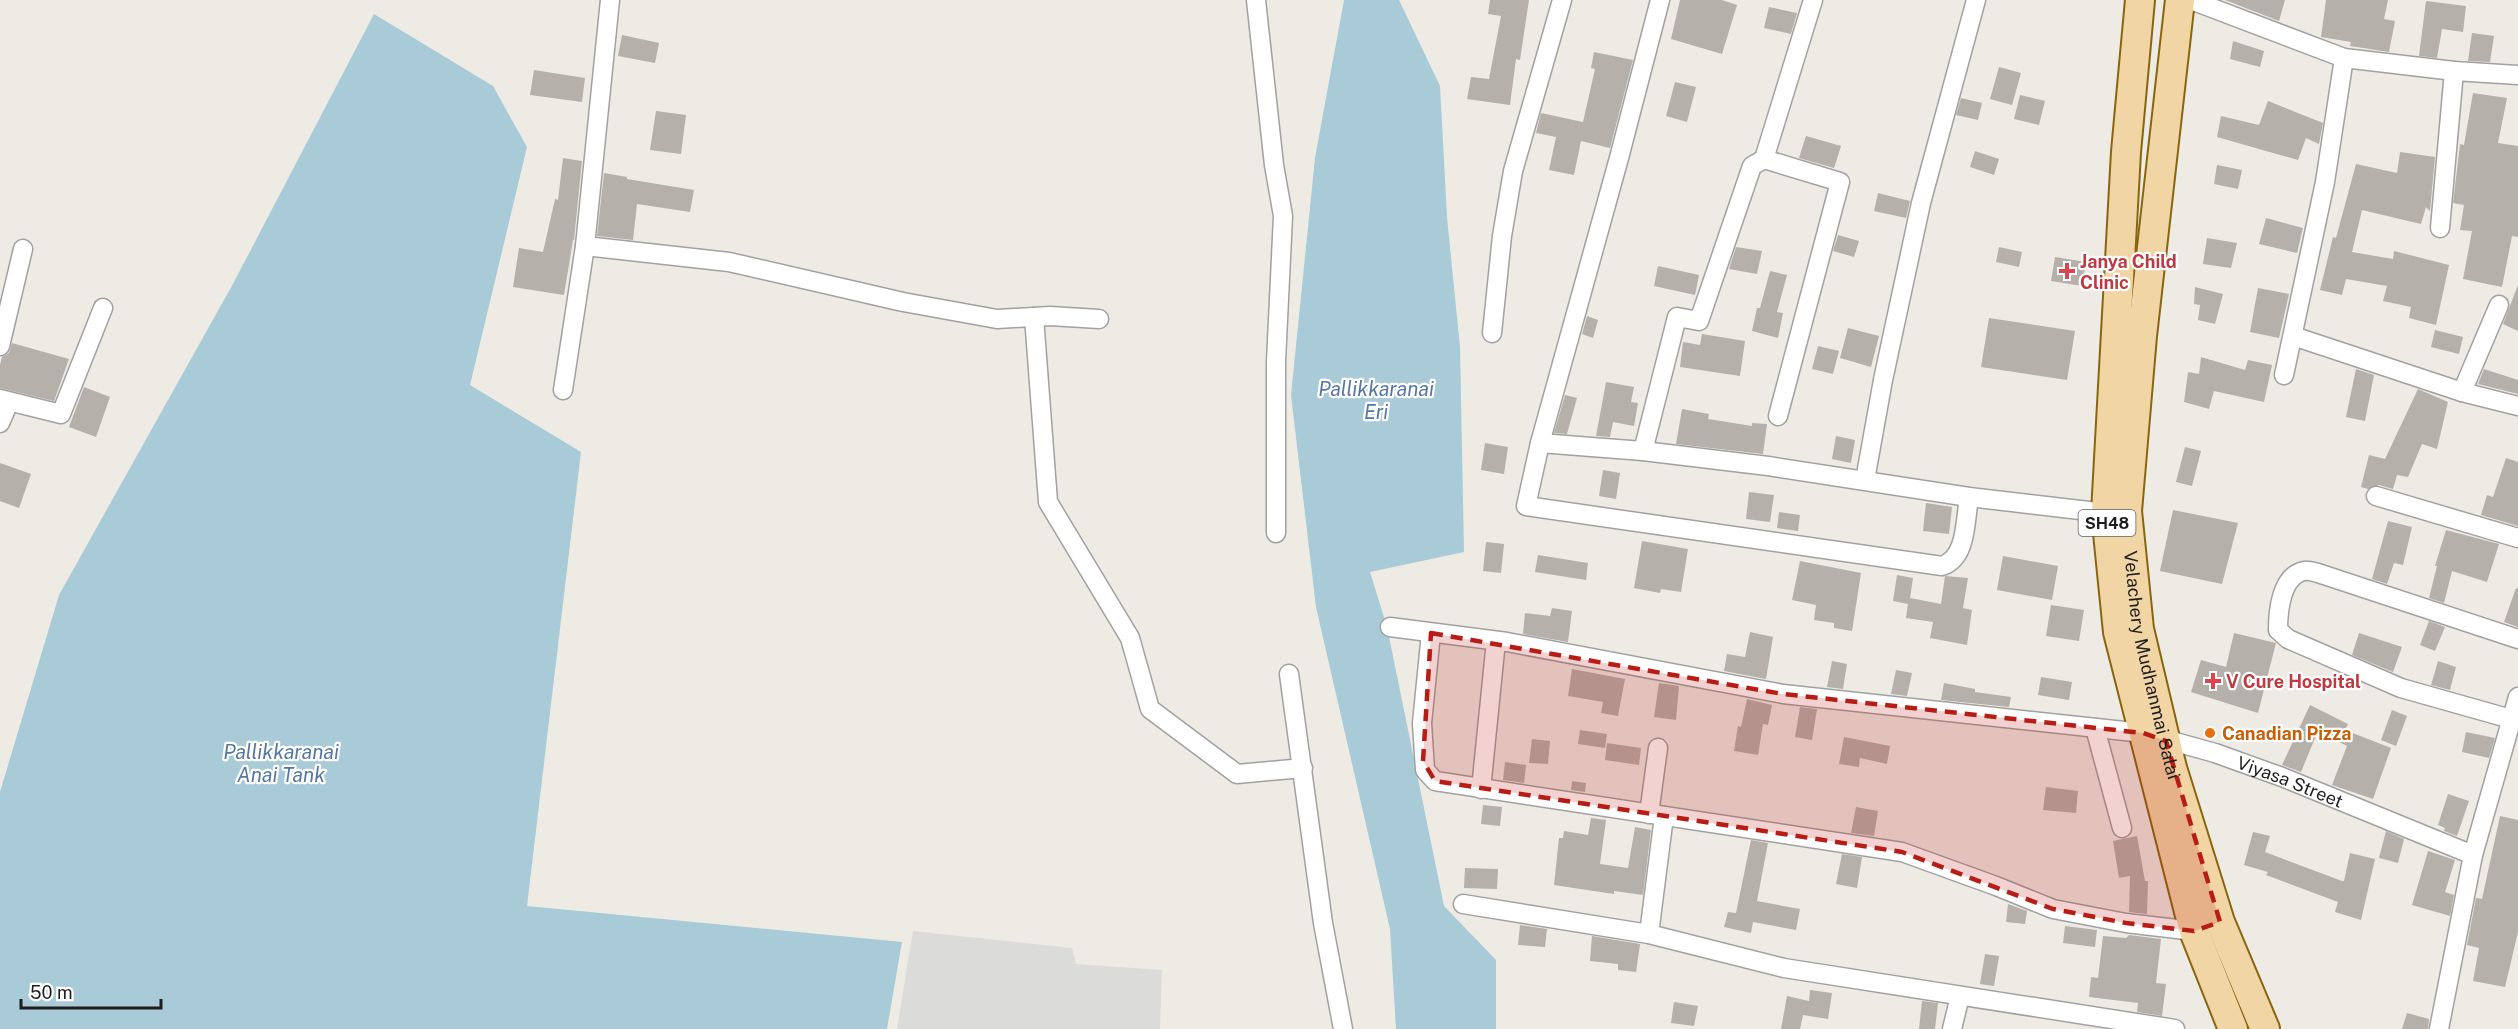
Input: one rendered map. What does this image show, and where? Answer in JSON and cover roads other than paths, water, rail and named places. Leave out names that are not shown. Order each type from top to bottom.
[{"type":"main road","name":"Velachery Mudhanmai Salai","points":[[2140,0],[2126,152],[2106,513],[2118,632],[2155,737],[2233,1029]]},
{"type":"main road","name":"Velachery Mudhanmai Salai","points":[[2155,737],[2139,629],[2127,511],[2142,336],[2180,0]]},
{"type":"main road","name":"Velachery Mudhanmai Salai","points":[[2207,927],[2265,1029]]},
{"type":"street","points":[[563,390],[585,246],[610,0]]},
{"type":"street","points":[[1256,0],[1274,165],[1282,216],[1276,361],[1276,533]]},
{"type":"street","points":[[1492,333],[1502,236],[1513,171],[1562,0]]},
{"type":"street","points":[[1660,0],[1540,443],[1526,507],[1942,566],[1953,563],[1960,554],[1969,497]]},
{"type":"street","points":[[1643,451],[1677,317],[1699,321],[1752,166],[1764,159],[1813,0]]},
{"type":"street","points":[[1865,480],[1883,380],[1921,203],[1976,0]]},
{"type":"street","points":[[2191,0],[2344,58],[2454,71],[2518,75]]},
{"type":"street","points":[[2284,375],[2325,182],[2344,58]]},
{"type":"street","points":[[2440,228],[2454,71]]},
{"type":"street","points":[[1764,159],[1840,182],[1778,416]]},
{"type":"street","points":[[585,246],[729,262],[892,299],[997,319],[1034,317],[1099,319]]},
{"type":"street","points":[[0,346],[22,249]]},
{"type":"street","points":[[2462,392],[2499,305]]},
{"type":"street","points":[[0,423],[5,400],[61,414],[103,308]]},
{"type":"street","points":[[1034,317],[1048,502],[1130,638],[1150,710],[1237,774],[1303,768]]},
{"type":"street","points":[[2292,336],[2462,392],[2518,406]]},
{"type":"street","points":[[1540,443],[1643,451],[1865,480],[1969,497],[2106,513]]},
{"type":"street","points":[[2376,496],[2518,538]]},
{"type":"street","points":[[2511,719],[2401,688],[2288,639],[2278,630],[2278,616],[2286,586],[2292,578],[2304,571],[2319,573],[2518,639]]},
{"type":"street","name":"Viyasa Street","points":[[1390,627],[1496,641],[1783,694],[2095,728],[2155,737],[2226,757],[2282,777],[2473,855]]},
{"type":"street","points":[[1431,633],[1422,723],[1425,770],[1435,781],[1902,852],[2052,909],[2126,923],[2207,927]]},
{"type":"street","points":[[1481,789],[1496,641]]},
{"type":"street","points":[[1289,674],[1323,923],[1343,1029]]},
{"type":"street","points":[[2439,1029],[2473,855],[2518,697]]},
{"type":"street","points":[[2095,728],[2122,828]]},
{"type":"street","points":[[1649,934],[1657,815],[1658,748]]},
{"type":"street","points":[[1463,904],[1649,934],[1784,968],[2175,1029]]},
{"type":"street","points":[[1952,1029],[1960,996]]},
{"type":"water","name":"Pallikkaranai Eri","points":[[1344,0],[1399,0],[1440,86],[1447,217],[1460,347],[1464,552],[1370,572],[1387,627],[1444,906],[1496,960],[1496,1029],[1396,1029],[1390,929],[1316,607],[1291,395],[1315,158]]},
{"type":"water","name":"Pallikkaranai Anai Tank","points":[[374,14],[493,86],[527,147],[470,385],[581,452],[527,906],[902,942],[887,1029],[0,1029],[0,792],[59,595],[234,282]]},
{"type":"place","name":"Janya Child Clinic","points":[[2067,271]]},
{"type":"place","name":"V Cure Hospital","points":[[2213,681]]},
{"type":"place","name":"Canadian Pizza","points":[[2210,733]]}]
